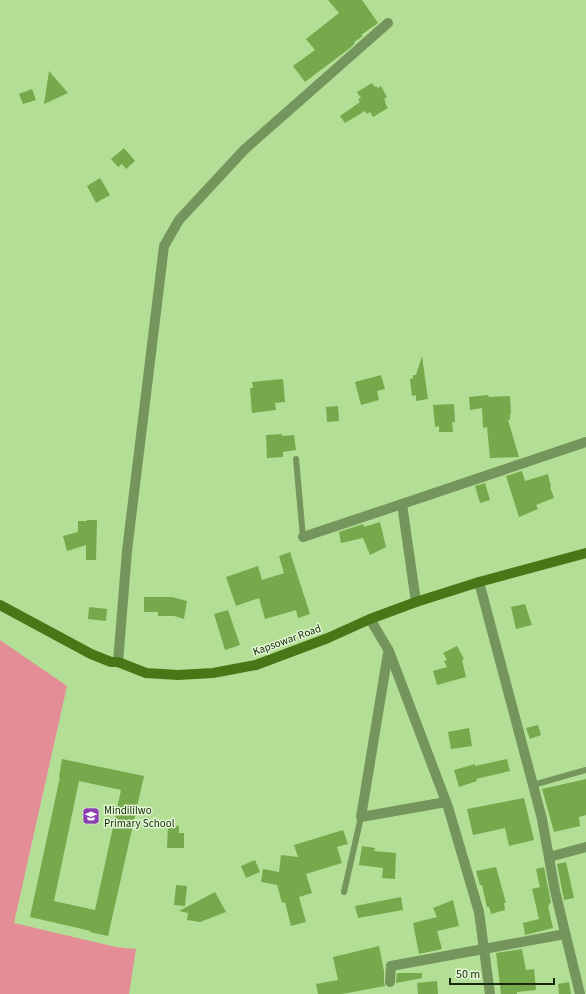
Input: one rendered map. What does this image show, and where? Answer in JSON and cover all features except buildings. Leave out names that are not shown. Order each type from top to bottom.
[{"type":"main road","name":"Kapsowar Road","points":[[0,605],[91,654],[111,662],[118,662],[146,673],[178,675],[213,673],[256,665],[328,638],[370,619],[416,602],[479,582],[586,553]]},
{"type":"street","points":[[118,662],[127,551],[164,246],[179,220],[245,149],[388,23]]},
{"type":"street","points":[[303,537],[586,442]]},
{"type":"street","points":[[402,504],[416,602]]},
{"type":"street","points":[[479,582],[533,785],[565,934],[580,994]]},
{"type":"street","points":[[370,619],[388,651],[446,802],[479,912],[490,994]]},
{"type":"street","points":[[388,651],[361,817],[446,802]]},
{"type":"street","points":[[549,857],[586,847]]},
{"type":"street","points":[[390,982],[391,966],[565,934]]},
{"type":"lane","points":[[296,459],[303,537]]},
{"type":"lane","points":[[533,785],[586,770]]},
{"type":"lane","points":[[344,892],[361,817]]},
{"type":"shaded area","points":[[0,640],[67,686],[14,923],[116,947],[136,949],[129,994],[0,994]]},
{"type":"place","name":"Mindililwo Primary School","points":[[91,816]]}]
